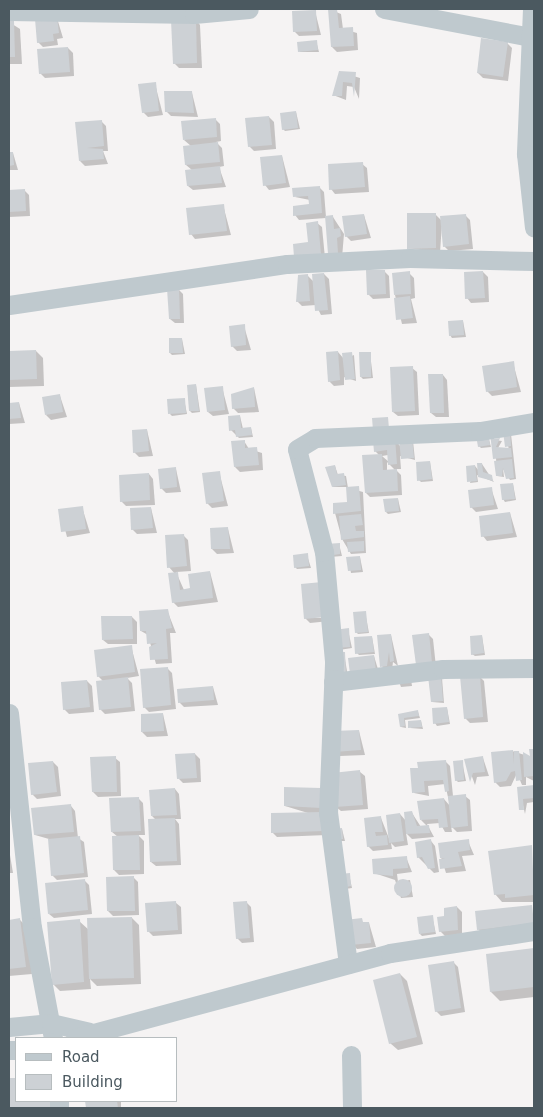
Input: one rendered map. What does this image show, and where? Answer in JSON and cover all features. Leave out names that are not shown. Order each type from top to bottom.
[{"type":"street","points":[[9,11],[194,14],[249,9]]},
{"type":"street","points":[[384,9],[530,37]]},
{"type":"street","points":[[532,9],[526,154],[534,228]]},
{"type":"street","points":[[9,305],[287,264],[410,258],[534,260]]},
{"type":"street","points":[[348,964],[328,813],[333,682],[324,552],[297,449],[315,438],[480,431],[534,422]]},
{"type":"street","points":[[333,682],[443,669],[534,668]]},
{"type":"street","points":[[9,713],[32,927],[52,1031]]},
{"type":"street","points":[[9,1027],[82,1035],[390,953],[534,931]]},
{"type":"street","points":[[351,1055],[352,1108]]},
{"type":"building","points":[[328,9],[337,9],[339,28],[353,27],[354,46],[331,47]]},
{"type":"building","points":[[316,10],[317,31],[293,32],[292,11]]},
{"type":"building","points":[[57,17],[59,33],[53,34],[54,41],[37,43],[35,19]]},
{"type":"building","points":[[196,19],[197,63],[173,64],[171,20]]},
{"type":"building","points":[[9,21],[14,21],[15,57],[9,57]]},
{"type":"building","points":[[481,38],[508,42],[503,77],[477,73]]},
{"type":"building","points":[[317,40],[318,50],[298,52],[297,42]]},
{"type":"building","points":[[68,47],[70,72],[39,74],[37,49]]},
{"type":"building","points":[[339,71],[356,72],[354,97],[352,83],[343,82],[342,96],[332,96]]},
{"type":"building","points":[[156,82],[159,111],[142,113],[138,84]]},
{"type":"building","points":[[164,91],[192,91],[194,113],[165,112]]},
{"type":"building","points":[[296,111],[298,128],[282,130],[280,113]]},
{"type":"building","points":[[269,116],[272,145],[248,147],[245,118]]},
{"type":"building","points":[[216,118],[217,137],[183,140],[181,121]]},
{"type":"building","points":[[102,120],[104,146],[87,148],[103,149],[104,159],[79,161],[75,122]]},
{"type":"building","points":[[218,142],[220,162],[185,165],[183,146]]},
{"type":"building","points":[[9,152],[13,152],[14,165],[9,166]]},
{"type":"building","points":[[282,155],[286,183],[263,186],[260,157]]},
{"type":"building","points":[[363,162],[365,187],[329,190],[328,164]]},
{"type":"building","points":[[220,166],[222,183],[187,186],[185,170]]},
{"type":"building","points":[[320,186],[322,213],[293,216],[293,206],[309,204],[308,196],[293,197],[292,188]]},
{"type":"building","points":[[25,189],[26,211],[9,212],[9,190]]},
{"type":"building","points":[[224,204],[227,231],[189,235],[186,208]]},
{"type":"building","points":[[407,213],[436,213],[436,248],[407,249]]},
{"type":"building","points":[[364,214],[367,234],[345,237],[342,216]]},
{"type":"building","points":[[466,214],[469,244],[443,247],[440,216]]},
{"type":"building","points":[[333,215],[334,229],[340,228],[341,236],[337,238],[338,253],[328,254],[325,216]]},
{"type":"building","points":[[318,221],[321,254],[294,257],[293,244],[308,242],[306,223]]},
{"type":"building","points":[[366,270],[385,270],[386,294],[367,295]]},
{"type":"building","points":[[410,271],[411,294],[394,295],[392,273]]},
{"type":"building","points":[[483,271],[485,298],[465,299],[464,272]]},
{"type":"building","points":[[324,273],[328,310],[315,311],[312,274]]},
{"type":"building","points":[[308,274],[310,301],[296,302],[298,275]]},
{"type":"building","points":[[167,288],[179,288],[180,319],[169,319]]},
{"type":"building","points":[[410,296],[413,318],[396,320],[394,298]]},
{"type":"building","points":[[463,320],[464,335],[449,336],[448,321]]},
{"type":"building","points":[[245,324],[246,345],[231,347],[229,326]]},
{"type":"building","points":[[169,338],[182,338],[183,353],[169,353]]},
{"type":"building","points":[[36,350],[37,379],[9,380],[9,351]]},
{"type":"building","points":[[338,351],[340,380],[328,382],[326,352]]},
{"type":"building","points":[[352,352],[355,379],[345,380],[342,353]]},
{"type":"building","points":[[359,352],[371,352],[371,377],[360,377]]},
{"type":"building","points":[[514,361],[517,387],[486,392],[482,366]]},
{"type":"building","points":[[413,366],[415,411],[392,412],[390,367]]},
{"type":"building","points":[[428,374],[443,374],[444,413],[430,413]]},
{"type":"building","points":[[196,384],[199,411],[189,411],[187,385]]},
{"type":"building","points":[[223,386],[225,410],[207,412],[204,388]]},
{"type":"building","points":[[254,387],[255,407],[232,409],[231,394]]},
{"type":"building","points":[[60,394],[63,412],[45,415],[42,397]]},
{"type":"building","points":[[185,398],[186,413],[168,414],[167,399]]},
{"type":"building","points":[[19,402],[21,418],[9,419],[9,403]]},
{"type":"building","points":[[240,415],[241,428],[251,427],[252,435],[236,437],[235,430],[229,431],[228,416]]},
{"type":"building","points":[[388,417],[389,429],[373,430],[372,418]]},
{"type":"building","points":[[147,429],[149,451],[133,453],[132,430]]},
{"type":"building","points":[[503,431],[510,431],[511,446],[505,447]]},
{"type":"building","points":[[494,432],[494,439],[500,438],[496,447],[511,448],[512,457],[493,459],[490,433]]},
{"type":"building","points":[[476,435],[489,438],[490,445],[478,447]]},
{"type":"building","points":[[412,437],[414,458],[401,459],[399,439]]},
{"type":"building","points":[[395,438],[397,464],[388,465],[387,450],[374,452],[373,440]]},
{"type":"building","points":[[245,440],[245,448],[257,447],[259,465],[234,467],[231,441]]},
{"type":"building","points":[[382,454],[383,470],[397,469],[398,491],[365,493],[362,455]]},
{"type":"building","points":[[512,459],[514,478],[506,479],[503,468],[502,476],[496,476],[494,461]]},
{"type":"building","points":[[430,461],[432,479],[417,481],[416,462]]},
{"type":"building","points":[[477,463],[482,463],[483,472],[492,475],[493,481],[478,477]]},
{"type":"building","points":[[335,465],[337,474],[344,473],[346,485],[332,487],[325,467]]},
{"type":"building","points":[[475,465],[477,481],[467,482],[466,466]]},
{"type":"building","points":[[176,467],[177,487],[160,489],[158,469]]},
{"type":"building","points":[[220,471],[224,501],[206,504],[202,473]]},
{"type":"building","points":[[149,473],[150,500],[120,502],[119,475]]},
{"type":"building","points":[[513,483],[515,499],[502,500],[500,484]]},
{"type":"building","points":[[359,486],[361,511],[333,514],[333,503],[347,502],[346,487]]},
{"type":"building","points":[[492,487],[494,505],[470,508],[468,490]]},
{"type":"building","points":[[398,498],[399,511],[385,512],[383,499]]},
{"type":"building","points":[[83,506],[86,529],[61,532],[58,509]]},
{"type":"building","points":[[151,507],[153,528],[131,530],[130,508]]},
{"type":"building","points":[[510,512],[513,533],[481,537],[479,516]]},
{"type":"building","points":[[361,514],[363,525],[355,526],[356,531],[364,531],[364,537],[341,540],[339,516]]},
{"type":"building","points":[[228,527],[230,549],[211,549],[210,528]]},
{"type":"building","points":[[184,534],[187,566],[167,568],[165,535]]},
{"type":"building","points":[[364,541],[364,551],[348,552],[347,542]]},
{"type":"building","points":[[340,543],[340,554],[327,556],[326,544]]},
{"type":"building","points":[[308,553],[309,566],[294,568],[293,555]]},
{"type":"building","points":[[360,556],[361,570],[348,571],[346,557]]},
{"type":"building","points":[[210,571],[213,598],[172,603],[168,573],[178,572],[180,590],[190,588],[188,574]]},
{"type":"building","points":[[322,582],[326,617],[304,619],[301,584]]},
{"type":"building","points":[[168,609],[172,628],[166,629],[168,659],[150,660],[149,647],[157,643],[147,644],[146,631],[140,631],[139,611]]},
{"type":"building","points":[[366,611],[368,632],[355,633],[353,612]]},
{"type":"building","points":[[101,616],[132,616],[133,639],[102,640]]},
{"type":"building","points":[[349,628],[350,647],[336,648],[334,630]]},
{"type":"building","points":[[429,633],[432,663],[416,665],[412,635]]},
{"type":"building","points":[[391,634],[394,661],[390,662],[389,652],[387,666],[380,667],[377,635]]},
{"type":"building","points":[[482,635],[484,653],[471,655],[470,636]]},
{"type":"building","points":[[372,636],[374,652],[355,654],[354,637]]},
{"type":"building","points":[[132,645],[135,672],[97,677],[94,650]]},
{"type":"building","points":[[335,652],[345,652],[346,675],[337,675]]},
{"type":"building","points":[[374,655],[376,671],[350,674],[348,658]]},
{"type":"building","points":[[168,667],[171,705],[143,708],[140,669]]},
{"type":"building","points":[[441,675],[443,701],[431,702],[428,676]]},
{"type":"building","points":[[480,675],[483,717],[464,719],[460,676]]},
{"type":"building","points":[[128,677],[131,707],[99,710],[96,681]]},
{"type":"building","points":[[87,680],[90,707],[63,710],[61,682]]},
{"type":"building","points":[[213,686],[214,700],[178,703],[177,689]]},
{"type":"building","points":[[447,707],[449,722],[433,724],[432,708]]},
{"type":"building","points":[[418,710],[419,716],[404,718],[405,726],[400,727],[398,714]]},
{"type":"building","points":[[163,713],[164,731],[141,732],[141,714]]},
{"type":"building","points":[[421,720],[422,727],[408,728],[408,721]]},
{"type":"building","points":[[359,730],[361,750],[334,752],[333,731]]},
{"type":"building","points":[[529,749],[534,749],[534,776],[524,777],[523,752],[530,756]]},
{"type":"building","points":[[513,750],[514,764],[514,751],[519,751],[522,780],[516,781],[515,771],[511,772],[506,781],[494,783],[491,752]]},
{"type":"building","points":[[195,753],[197,778],[177,779],[175,754]]},
{"type":"building","points":[[116,756],[117,792],[92,792],[90,757]]},
{"type":"building","points":[[483,756],[485,772],[473,773],[470,782],[464,759]]},
{"type":"building","points":[[446,760],[449,791],[445,792],[443,780],[424,781],[425,792],[412,793],[410,768],[418,768],[417,762]]},
{"type":"building","points":[[463,760],[464,780],[455,781],[453,761]]},
{"type":"building","points":[[53,761],[57,792],[31,795],[28,763]]},
{"type":"building","points":[[360,770],[363,805],[335,807],[332,773]]},
{"type":"building","points":[[534,785],[534,798],[523,799],[524,810],[519,810],[517,787]]},
{"type":"building","points":[[284,787],[321,788],[321,808],[284,806]]},
{"type":"building","points":[[175,788],[177,815],[151,816],[149,790]]},
{"type":"building","points":[[466,794],[468,826],[451,828],[448,796]]},
{"type":"building","points":[[139,797],[141,831],[111,832],[109,798]]},
{"type":"building","points":[[444,798],[448,827],[439,828],[438,819],[420,820],[417,801]]},
{"type":"building","points":[[71,804],[74,832],[34,835],[31,808]]},
{"type":"building","points":[[412,811],[417,826],[429,825],[430,833],[406,834],[404,812]]},
{"type":"building","points":[[322,812],[323,831],[271,833],[271,813]]},
{"type":"building","points":[[400,813],[404,841],[389,843],[386,815]]},
{"type":"building","points":[[381,816],[383,832],[375,832],[376,836],[387,835],[388,845],[367,847],[364,818]]},
{"type":"building","points":[[175,818],[177,861],[150,862],[148,819]]},
{"type":"building","points":[[342,828],[343,839],[337,839],[332,829]]},
{"type":"building","points":[[139,835],[140,870],[113,870],[112,836]]},
{"type":"building","points":[[80,836],[84,873],[51,876],[48,839]]},
{"type":"building","points":[[431,839],[435,868],[428,869],[422,857],[417,858],[415,842]]},
{"type":"building","points":[[469,839],[470,850],[458,852],[462,866],[440,869],[439,859],[445,859],[440,858],[438,843]]},
{"type":"building","points":[[532,845],[534,895],[505,898],[505,894],[494,895],[488,851]]},
{"type":"building","points":[[407,856],[408,868],[393,869],[393,876],[373,874],[372,859]]},
{"type":"building","points":[[350,873],[351,886],[341,888],[340,874]]},
{"type":"building","points":[[134,876],[135,911],[107,911],[106,877]]},
{"type":"building","points":[[85,879],[88,910],[48,914],[45,883]]},
{"type":"building","points":[[403,879],[409,882],[412,888],[409,894],[403,897],[397,894],[394,888],[397,882]]},
{"type":"building","points":[[176,901],[178,930],[147,932],[145,903]]},
{"type":"building","points":[[247,901],[250,938],[236,939],[233,902]]},
{"type":"building","points":[[532,905],[534,923],[477,930],[475,911]]},
{"type":"building","points":[[457,906],[458,930],[439,932],[437,917],[444,916],[444,908]]},
{"type":"building","points":[[433,915],[435,932],[419,934],[417,917]]},
{"type":"building","points":[[132,917],[134,978],[89,979],[87,918]]},
{"type":"building","points":[[20,918],[26,967],[9,969],[9,920]]},
{"type":"building","points":[[362,918],[363,922],[369,922],[371,943],[351,945],[345,920]]},
{"type":"building","points":[[80,919],[84,982],[52,985],[47,922]]},
{"type":"building","points":[[534,948],[534,987],[490,992],[486,954]]},
{"type":"building","points":[[454,961],[461,1008],[435,1012],[428,965]]},
{"type":"building","points":[[400,973],[417,1037],[389,1044],[373,980]]},
{"type":"building","points":[[9,1078],[15,1078],[15,1102],[53,1102],[53,1108],[9,1108]]},
{"type":"building","points":[[85,1102],[117,1102],[118,1108],[86,1108]]}]
